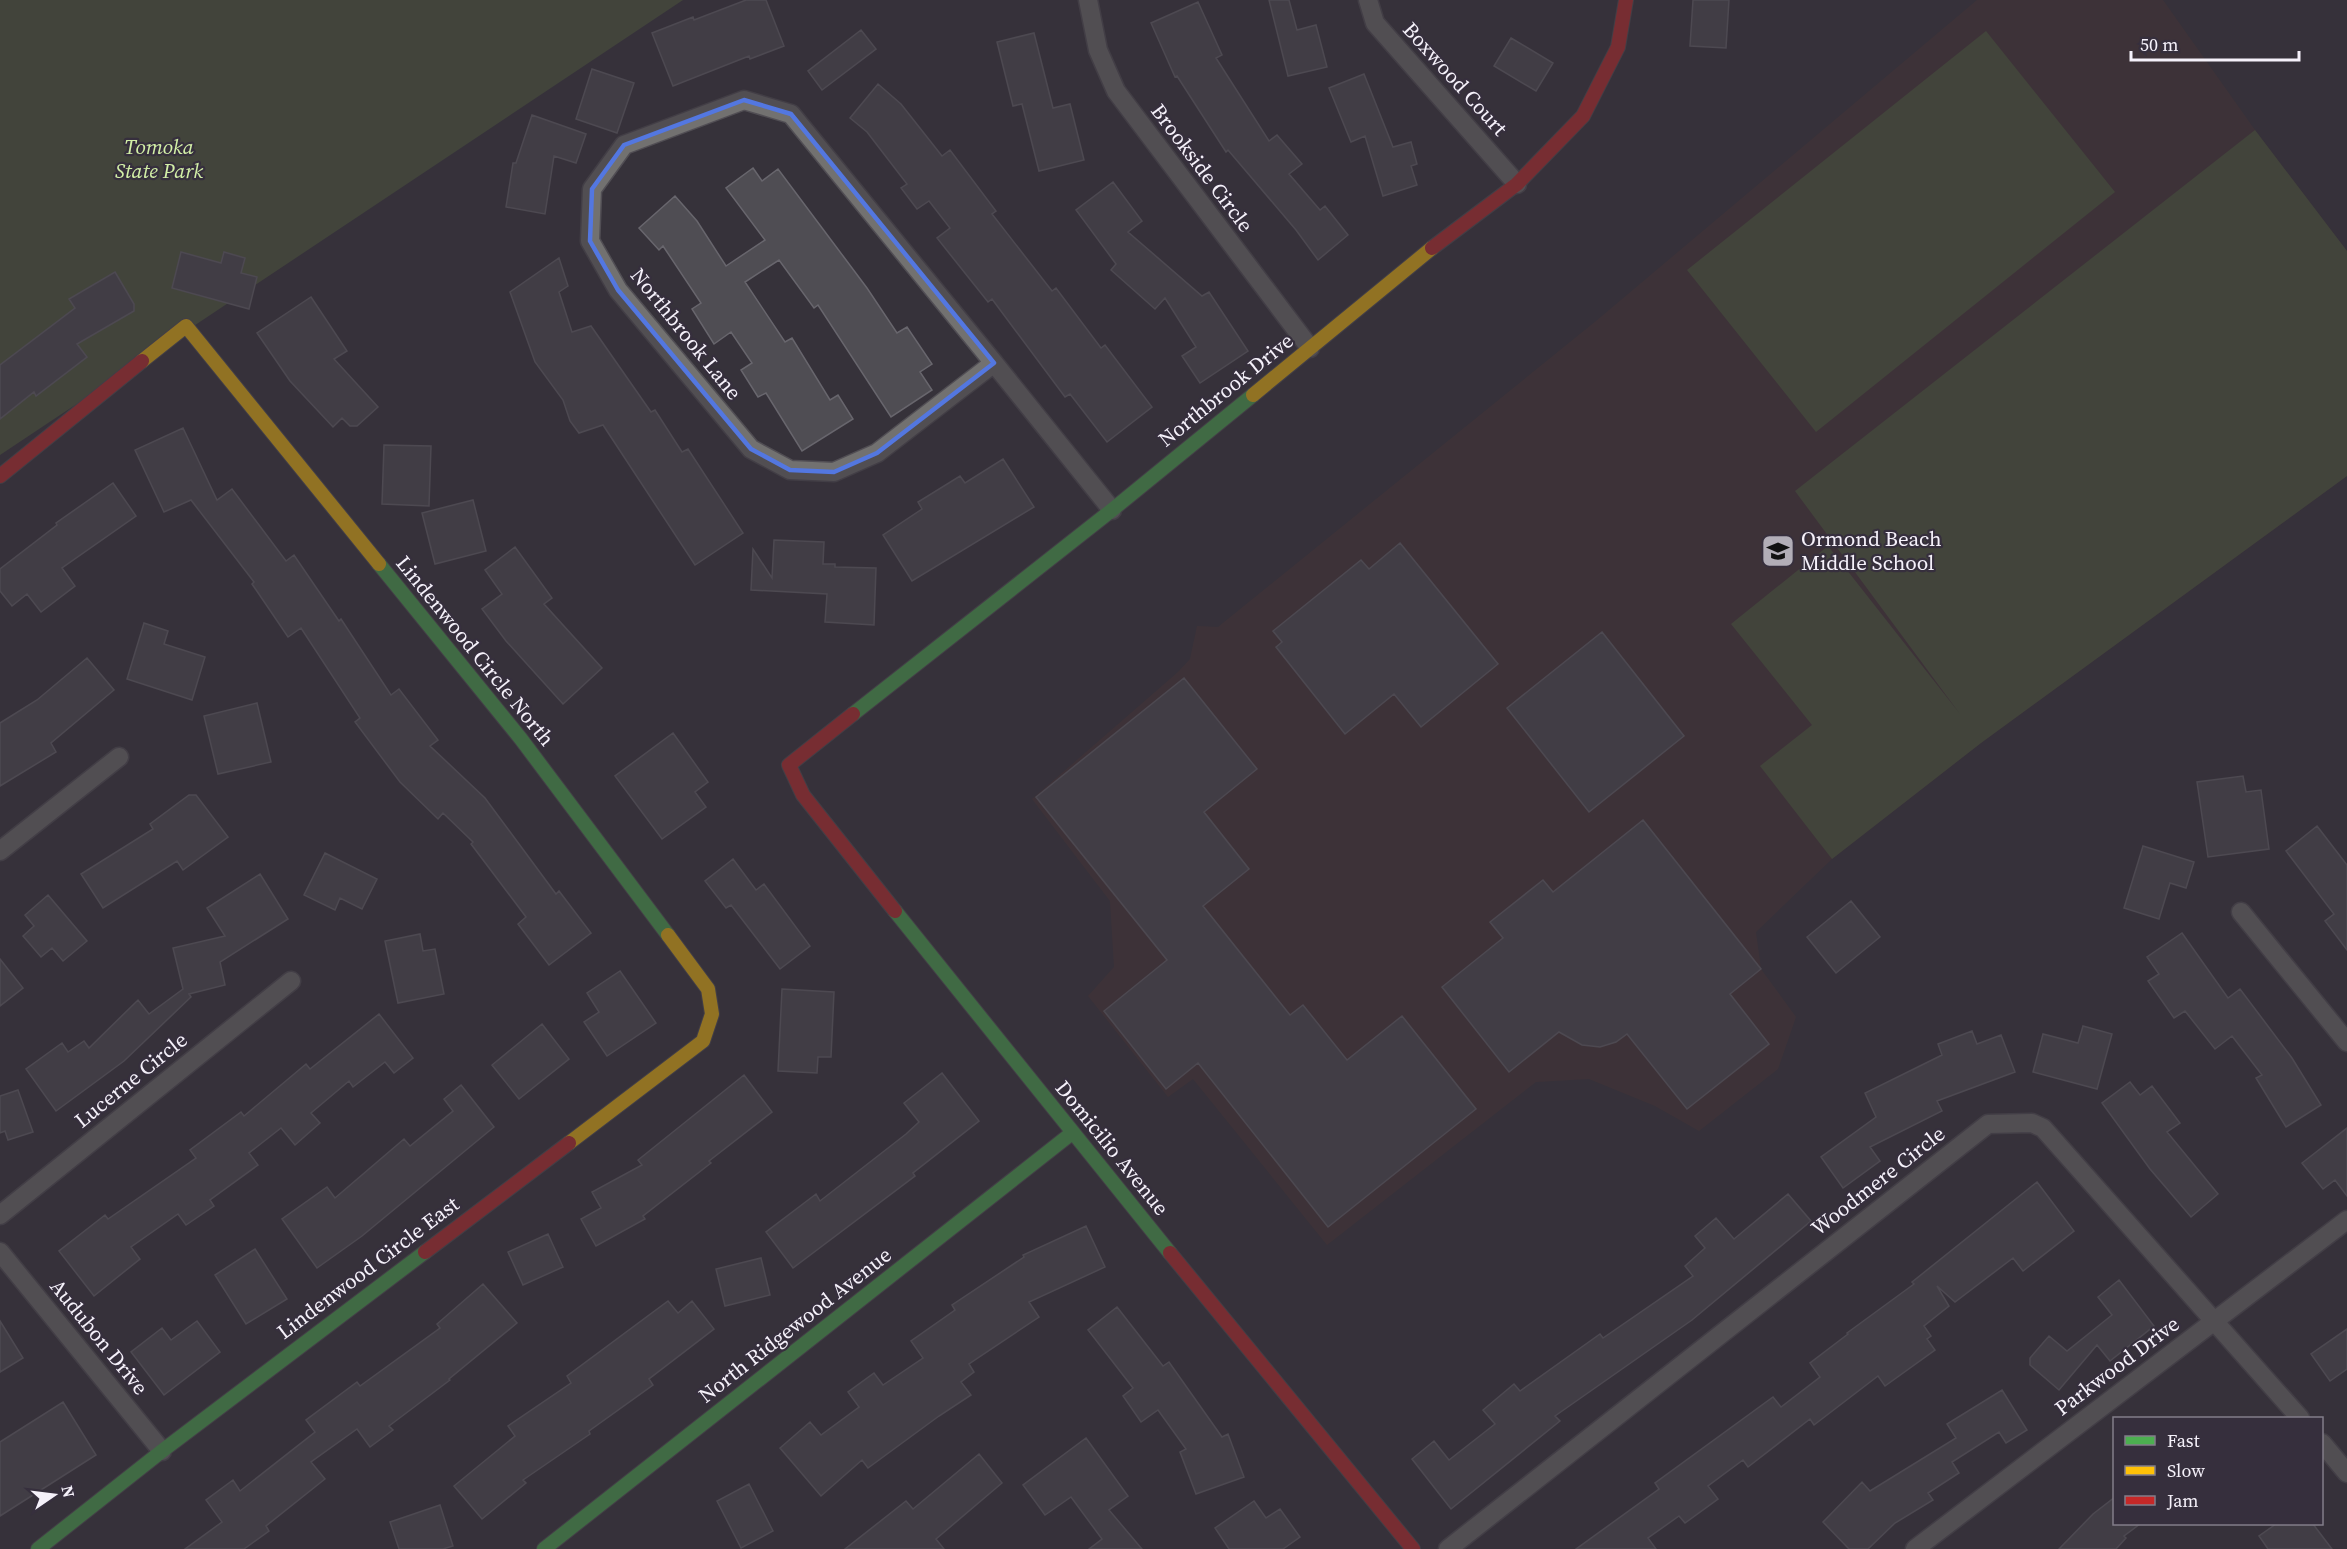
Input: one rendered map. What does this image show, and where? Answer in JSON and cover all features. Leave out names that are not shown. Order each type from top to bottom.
[{"type":"street","name":"Brookside Circle","points":[[1088,0],[1098,50],[1116,91],[1310,348]]},
{"type":"street","name":"Boxwood Court","points":[[1368,0],[1375,23],[1517,184]]},
{"type":"street","name":"Northbrook Drive","points":[[789,765],[1112,510],[1434,247],[1517,184],[1583,116],[1618,47],[1626,0]]},
{"type":"street","name":"Northbrook Lane","points":[[994,363],[877,453],[834,472],[790,470],[751,449],[618,290],[590,241],[592,189],[624,145],[744,100],[791,114],[994,363],[1112,510]]},
{"type":"street","name":"Lindenwood Circle North","points":[[0,476],[186,326],[521,739],[708,989],[712,1014]]},
{"type":"street","points":[[0,851],[119,757]]},
{"type":"street","name":"Domicilio Avenue","points":[[789,765],[802,795],[1072,1133],[1413,1549]]},
{"type":"street","points":[[2241,912],[2347,1042]]},
{"type":"street","name":"Lucerne Circle","points":[[0,1215],[291,981]]},
{"type":"street","name":"Lindenwood Circle East","points":[[38,1549],[162,1451],[703,1041],[712,1014]]},
{"type":"street","name":"Woodmere Circle","points":[[1448,1549],[1988,1124],[2032,1123],[2043,1128],[2298,1417]]},
{"type":"street","name":"North Ridgewood Avenue","points":[[544,1549],[1072,1133]]},
{"type":"street","name":"Parkwood Drive","points":[[1915,1549],[2347,1220]]},
{"type":"street","name":"Audubon Drive","points":[[0,1252],[162,1451]]},
{"type":"street","points":[[2323,1444],[2347,1473]]},
{"type":"highlighted area","points":[[744,100],[791,114],[994,363],[877,453],[834,472],[790,470],[751,449],[618,290],[590,241],[592,189],[624,145]]},
{"type":"shaded area","name":"Ormond Beach Middle School","points":[[1977,0],[2163,0],[2255,130],[2347,251],[2347,476],[1981,743],[1832,859],[1756,932],[1761,969],[1796,1017],[1778,1069],[1699,1131],[1655,1106],[1589,1079],[1536,1082],[1327,1245],[1193,1079],[1168,1097],[1088,996],[1114,967],[1110,901],[1032,799],[1178,672],[1190,659],[1197,626],[1218,627],[1596,321]]},
{"type":"green space","name":"Tomoka State Park","points":[[0,0],[683,0],[0,455]]},
{"type":"green space","points":[[1986,31],[2115,192],[1816,432],[1687,270]]},
{"type":"green space","points":[[2255,130],[2347,251],[2347,476],[1981,743],[1832,859],[1760,766],[1812,725],[1731,624],[1828,546],[1960,714],[1795,491]]},
{"type":"building","points":[[746,0],[766,0],[784,46],[750,59],[749,56],[673,86],[652,33]]},
{"type":"building","points":[[1269,0],[1289,0],[1297,30],[1316,25],[1327,67],[1288,76]]},
{"type":"building","points":[[1693,0],[1729,0],[1726,48],[1690,46]]},
{"type":"building","points":[[1198,2],[1222,55],[1216,58],[1269,141],[1277,135],[1302,164],[1289,174],[1320,210],[1325,206],[1348,235],[1318,260],[1296,230],[1228,150],[1226,152],[1177,76],[1175,77],[1151,23]]},
{"type":"building","points":[[861,30],[876,49],[822,90],[808,71]]},
{"type":"building","points":[[1034,33],[1053,108],[1070,104],[1084,160],[1039,171],[1022,104],[1013,106],[997,42]]},
{"type":"building","points":[[1511,38],[1553,63],[1536,91],[1494,66]]},
{"type":"building","points":[[592,69],[634,83],[617,133],[576,119]]},
{"type":"building","points":[[1364,74],[1393,147],[1411,142],[1417,164],[1411,166],[1417,185],[1383,196],[1365,136],[1351,142],[1329,88]]},
{"type":"building","points":[[878,84],[901,104],[942,156],[950,150],[996,211],[992,214],[1052,291],[1056,288],[1101,348],[1105,345],[1152,407],[1107,442],[1070,394],[1065,397],[992,299],[988,302],[937,238],[950,228],[929,201],[917,209],[901,188],[907,184],[867,132],[850,118]]},
{"type":"building","points":[[532,115],[586,134],[576,163],[554,156],[545,214],[506,207],[513,163],[516,163]]},
{"type":"building","points":[[753,168],[762,181],[778,169],[867,288],[897,333],[907,327],[932,364],[920,372],[932,390],[891,417],[818,305],[814,308],[779,260],[745,282],[785,342],[792,338],[830,400],[838,395],[853,419],[802,451],[766,393],[758,397],[741,370],[752,363],[731,332],[714,344],[692,309],[701,303],[663,246],[659,250],[639,228],[675,196],[697,221],[726,266],[765,240],[726,188]]},
{"type":"building","points":[[1113,182],[1142,221],[1128,232],[1202,296],[1209,292],[1248,351],[1200,383],[1182,356],[1196,347],[1165,298],[1155,309],[1111,270],[1116,264],[1076,210]]},
{"type":"building","points":[[181,252],[221,263],[224,252],[245,258],[241,273],[257,277],[249,309],[172,288]]},
{"type":"building","points":[[559,258],[568,286],[559,292],[572,332],[591,326],[651,412],[655,410],[682,452],[688,449],[743,533],[695,565],[603,425],[579,433],[570,421],[563,400],[535,362],[510,292]]},
{"type":"building","points":[[115,272],[134,304],[134,311],[77,344],[87,357],[36,396],[34,392],[0,419],[0,365],[75,308],[69,299]]},
{"type":"building","points":[[311,297],[347,351],[334,359],[378,407],[357,426],[350,426],[342,418],[333,427],[290,381],[257,333]]},
{"type":"building","points":[[183,428],[217,500],[232,489],[286,561],[294,555],[339,621],[341,619],[391,695],[399,689],[438,740],[430,746],[485,798],[556,894],[559,891],[591,933],[549,965],[518,924],[526,917],[471,844],[473,842],[443,813],[438,819],[400,782],[355,722],[360,718],[301,628],[288,637],[252,584],[254,582],[191,500],[164,512],[135,450]]},
{"type":"building","points":[[384,445],[431,446],[429,506],[382,504]]},
{"type":"building","points":[[1003,459],[1034,507],[912,581],[883,535],[922,509],[918,502],[960,476],[965,483]]},
{"type":"building","points":[[113,483],[136,516],[62,568],[75,586],[41,612],[27,594],[12,606],[0,591],[0,569],[57,525],[56,523]]},
{"type":"building","points":[[473,500],[486,551],[435,564],[422,513]]},
{"type":"building","points":[[774,540],[824,542],[823,564],[835,564],[835,567],[876,568],[874,625],[825,622],[827,594],[751,590],[753,549],[772,578]]},
{"type":"building","points":[[1400,543],[1498,664],[1421,727],[1394,694],[1345,734],[1276,647],[1282,642],[1273,631],[1361,560],[1369,569]]},
{"type":"building","points":[[515,547],[552,598],[544,604],[602,668],[563,704],[506,641],[482,609],[502,594],[485,570]]},
{"type":"building","points":[[144,623],[168,631],[164,644],[205,657],[192,700],[127,679]]},
{"type":"building","points":[[1602,632],[1684,736],[1589,812],[1507,708]]},
{"type":"building","points":[[87,658],[114,690],[51,743],[56,752],[0,786],[0,723],[37,700]]},
{"type":"building","points":[[1184,678],[1257,769],[1204,812],[1249,869],[1203,906],[1290,1015],[1303,1005],[1347,1060],[1402,1016],[1476,1109],[1328,1227],[1198,1063],[1166,1089],[1104,1011],[1167,960],[1036,797]]},
{"type":"building","points":[[257,703],[271,762],[218,774],[204,716]]},
{"type":"building","points":[[673,733],[708,782],[695,792],[706,807],[662,839],[615,776]]},
{"type":"building","points":[[2243,776],[2246,792],[2261,790],[2269,849],[2208,857],[2197,782]]},
{"type":"building","points":[[189,795],[196,795],[228,837],[183,870],[177,861],[103,908],[81,874],[153,829],[150,824]]},
{"type":"building","points":[[1643,820],[1761,969],[1730,994],[1769,1044],[1687,1109],[1627,1034],[1616,1042],[1600,1047],[1582,1045],[1559,1032],[1509,1072],[1442,987],[1503,938],[1490,922],[1543,880],[1553,892]]},
{"type":"building","points":[[2317,826],[2347,865],[2347,950],[2325,921],[2334,914],[2286,851]]},
{"type":"building","points":[[2143,846],[2194,862],[2186,888],[2170,883],[2159,919],[2124,908]]},
{"type":"building","points":[[325,853],[377,879],[362,909],[340,898],[335,910],[304,895]]},
{"type":"building","points":[[733,859],[756,890],[764,884],[810,946],[780,969],[731,905],[726,908],[705,881]]},
{"type":"building","points":[[260,874],[288,919],[220,962],[225,985],[189,994],[191,997],[124,1061],[56,1111],[26,1069],[62,1043],[68,1052],[84,1041],[89,1048],[138,1000],[149,1014],[183,989],[173,948],[225,936],[207,908]]},
{"type":"building","points":[[48,895],[87,941],[63,961],[52,948],[41,957],[23,936],[34,926],[25,915]]},
{"type":"building","points":[[1851,901],[1880,937],[1836,973],[1807,937]]},
{"type":"building","points":[[2182,933],[2228,998],[2240,989],[2292,1058],[2321,1105],[2286,1127],[2256,1078],[2262,1075],[2232,1036],[2215,1049],[2185,1011],[2174,1018],[2148,981],[2159,974],[2147,957]]},
{"type":"building","points":[[420,934],[423,951],[435,949],[444,994],[398,1003],[385,941]]},
{"type":"building","points":[[0,959],[23,988],[0,1006]]},
{"type":"building","points":[[620,971],[656,1023],[607,1056],[584,1022],[599,1012],[587,993]]},
{"type":"building","points":[[782,989],[834,992],[831,1057],[818,1057],[817,1073],[778,1071]]},
{"type":"building","points":[[379,1014],[413,1058],[394,1073],[385,1062],[353,1087],[349,1081],[311,1113],[320,1123],[295,1145],[281,1128],[249,1153],[258,1165],[210,1200],[214,1206],[186,1225],[178,1214],[131,1247],[140,1259],[94,1296],[59,1251],[105,1215],[108,1219],[196,1158],[190,1150],[241,1112],[244,1116],[306,1064],[310,1069]]},
{"type":"building","points":[[542,1024],[569,1059],[519,1099],[492,1065]]},
{"type":"building","points":[[2083,1026],[2112,1034],[2097,1089],[2033,1072],[2043,1034],[2078,1043]]},
{"type":"building","points":[[1972,1031],[1977,1044],[2001,1035],[2015,1072],[1937,1101],[1942,1111],[1870,1147],[1880,1161],[1843,1188],[1821,1157],[1876,1117],[1865,1093],[1942,1055],[1938,1044]]},
{"type":"building","points":[[942,1073],[979,1121],[913,1173],[915,1176],[793,1268],[766,1232],[816,1194],[820,1201],[906,1134],[919,1122],[904,1103]]},
{"type":"building","points":[[744,1075],[772,1112],[643,1216],[645,1219],[596,1246],[581,1219],[601,1208],[592,1192],[642,1165],[638,1160]]},
{"type":"building","points":[[2130,1082],[2140,1095],[2152,1086],[2180,1123],[2167,1132],[2218,1194],[2191,1217],[2150,1169],[2102,1103]]},
{"type":"building","points":[[461,1085],[494,1127],[362,1236],[317,1268],[282,1219],[327,1187],[335,1198],[404,1139],[410,1146],[453,1111],[444,1099]]},
{"type":"building","points":[[18,1090],[33,1132],[8,1140],[5,1131],[0,1133],[0,1096]]},
{"type":"building","points":[[2347,1128],[2347,1196],[2335,1180],[2323,1189],[2302,1163]]},
{"type":"building","points":[[2037,1182],[2074,1231],[2023,1271],[2013,1258],[1955,1302],[1937,1286],[1949,1306],[1924,1326],[1931,1336],[1927,1339],[1935,1350],[1885,1386],[1878,1376],[1814,1425],[1810,1419],[1748,1467],[1743,1460],[1708,1486],[1718,1499],[1685,1523],[1679,1516],[1648,1538],[1656,1549],[1576,1549],[1659,1489],[1655,1483],[1773,1397],[1781,1407],[1820,1377],[1810,1363],[1914,1284],[1912,1282]]},
{"type":"building","points":[[1788,1194],[1811,1221],[1692,1320],[1555,1416],[1560,1421],[1451,1509],[1412,1459],[1434,1441],[1449,1460],[1495,1424],[1483,1410],[1514,1384],[1520,1391],[1600,1334],[1603,1338],[1693,1276],[1685,1266],[1705,1248],[1695,1236],[1716,1218],[1734,1239]]},
{"type":"building","points":[[1086,1226],[1105,1267],[1029,1302],[1039,1317],[969,1364],[974,1372],[961,1382],[971,1395],[868,1468],[862,1460],[821,1496],[780,1448],[810,1422],[821,1435],[859,1407],[848,1392],[874,1373],[883,1385],[923,1358],[911,1341],[955,1310],[952,1305],[1024,1257],[1023,1255]]},
{"type":"building","points":[[548,1234],[563,1267],[523,1285],[508,1252]]},
{"type":"building","points":[[255,1249],[287,1299],[246,1324],[215,1275]]},
{"type":"building","points":[[761,1258],[770,1295],[725,1306],[716,1269]]},
{"type":"building","points":[[2119,1280],[2154,1326],[2110,1361],[2097,1345],[2059,1390],[2030,1365],[2030,1358],[2049,1336],[2067,1351],[2112,1315],[2098,1297]]},
{"type":"building","points":[[483,1284],[517,1323],[450,1380],[389,1426],[393,1430],[370,1447],[357,1429],[311,1462],[325,1479],[266,1526],[269,1531],[244,1549],[185,1549],[222,1522],[206,1500],[233,1480],[240,1491],[315,1432],[306,1420],[357,1382],[360,1386],[440,1328],[437,1324]]},
{"type":"building","points":[[668,1301],[678,1313],[692,1301],[714,1329],[649,1379],[653,1385],[589,1431],[590,1434],[523,1480],[526,1483],[482,1519],[454,1486],[515,1436],[508,1426],[571,1383],[567,1376]]},
{"type":"building","points":[[1117,1307],[1163,1366],[1169,1362],[1222,1437],[1228,1434],[1244,1477],[1196,1494],[1180,1452],[1186,1449],[1158,1410],[1141,1422],[1123,1396],[1133,1388],[1088,1330]]},
{"type":"building","points":[[0,1321],[23,1358],[0,1372]]},
{"type":"building","points":[[197,1321],[220,1352],[164,1395],[131,1352],[162,1328],[171,1340]]},
{"type":"building","points":[[2347,1329],[2347,1369],[2330,1381],[2311,1354]]},
{"type":"building","points":[[2002,1390],[2027,1430],[2006,1443],[1999,1432],[1952,1462],[1959,1473],[1928,1493],[1933,1500],[1895,1523],[1868,1549],[1849,1549],[1823,1522],[1862,1482],[1870,1491],[1956,1438],[1947,1424]]},
{"type":"building","points":[[63,1402],[96,1455],[0,1516],[0,1442]]},
{"type":"building","points":[[1086,1438],[1128,1496],[1109,1510],[1142,1549],[1089,1549],[1102,1539],[1071,1497],[1045,1515],[1023,1485]]},
{"type":"building","points":[[979,1454],[1002,1483],[936,1539],[944,1549],[845,1549],[906,1501],[913,1509]]},
{"type":"building","points":[[749,1484],[773,1531],[741,1548],[717,1501]]},
{"type":"building","points":[[2113,1499],[2113,1525],[2139,1525],[2124,1536],[2126,1538],[2116,1549],[2059,1549],[2093,1514]]},
{"type":"building","points":[[1254,1501],[1266,1518],[1280,1509],[1300,1537],[1283,1549],[1229,1549],[1215,1528]]},
{"type":"building","points":[[440,1505],[453,1546],[443,1549],[399,1549],[390,1522]]},
{"type":"building","points":[[2275,1525],[2314,1525],[2332,1549],[2268,1549],[2259,1536]]},
{"type":"traffic: fast","points":[[853,714],[1112,510],[1253,395]]},
{"type":"traffic: fast","points":[[379,564],[521,739],[668,935]]},
{"type":"traffic: fast","points":[[895,911],[1170,1253]]},
{"type":"traffic: fast","points":[[544,1549],[1072,1133]]},
{"type":"traffic: fast","points":[[38,1549],[162,1451],[425,1252]]},
{"type":"traffic: slow","points":[[1253,395],[1432,248]]},
{"type":"traffic: slow","points":[[142,361],[186,326],[379,564]]},
{"type":"traffic: slow","points":[[569,1143],[703,1041],[712,1014],[708,989],[668,935]]},
{"type":"traffic: jam","points":[[1432,248],[1517,184],[1583,116],[1618,47],[1626,0]]},
{"type":"traffic: jam","points":[[0,476],[142,361]]},
{"type":"traffic: jam","points":[[853,714],[789,765],[803,795],[895,911]]},
{"type":"traffic: jam","points":[[425,1252],[569,1143]]},
{"type":"traffic: jam","points":[[1170,1253],[1413,1549]]},
{"type":"place","name":"Ormond Beach Middle School","points":[[1778,551]]}]
